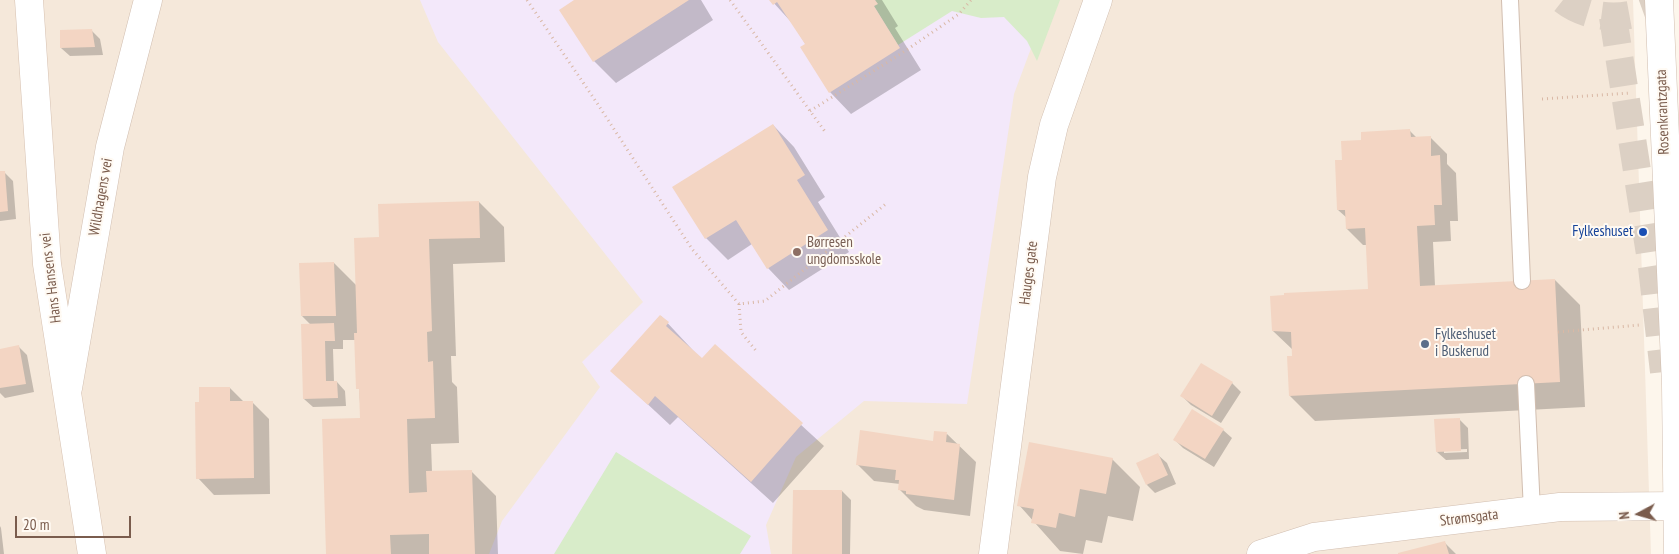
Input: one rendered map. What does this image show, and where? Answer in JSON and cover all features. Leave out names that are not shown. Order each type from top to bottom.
[{"type":"street","name":"Hans Hansens vei","points":[[29,0],[47,264],[66,398],[92,554]]},
{"type":"street","name":"Wildhagens vei","points":[[66,398],[110,148],[148,0]]},
{"type":"street","name":"Hauges gate","points":[[993,554],[1042,177],[1054,125],[1098,0]]},
{"type":"street","name":"Rosenkrantzgata","points":[[1658,0],[1676,322],[1678,554]]},
{"type":"street","name":"Strømsgata","points":[[1261,554],[1314,537],[1560,507],[1678,506]]},
{"type":"lane","points":[[1510,0],[1522,281]]},
{"type":"lane","points":[[1526,384],[1532,511]]},
{"type":"path","points":[[527,0],[692,249],[739,304],[741,332],[756,352]]},
{"type":"path","points":[[730,0],[826,133]]},
{"type":"path","points":[[810,111],[902,53],[959,14],[971,0]]},
{"type":"path","points":[[1514,100],[1662,91]]},
{"type":"path","points":[[739,304],[765,301],[887,203]]},
{"type":"path","points":[[1558,332],[1676,322]]},
{"type":"shaded area","points":[[0,0],[1633,0],[1651,554],[0,554]]},
{"type":"shaded area","name":"Børresen ungdomsskole","points":[[420,0],[1049,0],[1014,94],[967,404],[864,401],[796,457],[766,525],[771,554],[489,554],[502,521],[600,387],[582,362],[643,302],[438,42]]},
{"type":"green space","points":[[875,0],[1060,0],[1037,61],[1027,41],[1004,17],[981,18],[952,11],[898,45],[874,6],[877,4]]},
{"type":"green space","points":[[616,452],[751,536],[740,554],[554,554]]},
{"type":"building","points":[[574,0],[689,0],[593,62],[559,10]]},
{"type":"building","points":[[769,0],[875,0],[878,4],[874,6],[900,48],[829,93],[800,47],[805,44],[777,2],[773,5]]},
{"type":"building","points":[[92,29],[95,47],[60,48],[60,30]]},
{"type":"building","points":[[773,124],[805,175],[797,180],[828,230],[767,269],[736,220],[705,239],[672,187]]},
{"type":"building","name":"Fylkeshuset i Buskerud","points":[[1410,129],[1411,137],[1431,136],[1431,156],[1440,155],[1442,205],[1434,205],[1435,225],[1417,226],[1420,286],[1555,279],[1560,382],[1289,396],[1287,356],[1292,356],[1291,332],[1272,331],[1270,296],[1284,295],[1284,293],[1368,289],[1365,228],[1346,229],[1345,210],[1337,210],[1335,160],[1342,160],[1341,141],[1361,140],[1361,132]]},
{"type":"building","points":[[0,171],[5,171],[8,211],[0,212]]},
{"type":"building","points":[[479,201],[480,238],[429,239],[432,331],[427,332],[428,362],[433,361],[435,418],[407,419],[409,493],[427,492],[426,471],[472,470],[475,554],[429,554],[429,534],[390,535],[391,554],[326,554],[322,419],[360,418],[359,389],[356,389],[354,333],[357,333],[354,238],[379,237],[378,204]]},
{"type":"building","points":[[334,262],[336,316],[301,316],[299,263]]},
{"type":"building","points":[[660,315],[669,322],[666,326],[702,358],[715,344],[803,423],[751,482],[655,396],[648,405],[610,371]]},
{"type":"building","points":[[334,323],[335,341],[325,341],[326,381],[337,381],[338,398],[303,399],[301,324]]},
{"type":"building","points":[[19,345],[26,384],[0,388],[0,349]]},
{"type":"building","points":[[1201,363],[1233,382],[1212,416],[1180,396]]},
{"type":"building","points":[[199,387],[230,387],[230,401],[253,401],[254,478],[196,479],[195,402],[199,402]]},
{"type":"building","points":[[1192,409],[1224,429],[1205,459],[1173,440]]},
{"type":"building","points":[[1460,418],[1461,451],[1436,452],[1434,419]]},
{"type":"building","points":[[860,430],[933,441],[934,431],[947,432],[946,442],[960,444],[954,500],[906,494],[906,491],[898,490],[899,480],[895,480],[896,470],[856,465]]},
{"type":"building","points":[[1029,442],[1113,458],[1106,494],[1080,489],[1075,517],[1059,513],[1056,528],[1031,523],[1034,509],[1017,506]]},
{"type":"building","points":[[1158,453],[1168,475],[1146,485],[1136,463]]},
{"type":"building","points":[[793,490],[842,490],[842,554],[792,554]]},
{"type":"building","points":[[1445,541],[1449,554],[1398,554],[1398,553]]},
{"type":"tunnel","points":[[1563,0],[1587,12],[1613,16],[1640,12],[1664,0]]},
{"type":"tunnel","points":[[1613,17],[1652,267],[1664,372]]},
{"type":"place","name":"Fylkeshuset","points":[[1643,232]]},
{"type":"place","name":"Børresen ungdomsskole","points":[[797,252]]},
{"type":"place","name":"Fylkeshuset i Buskerud","points":[[1425,344]]}]
